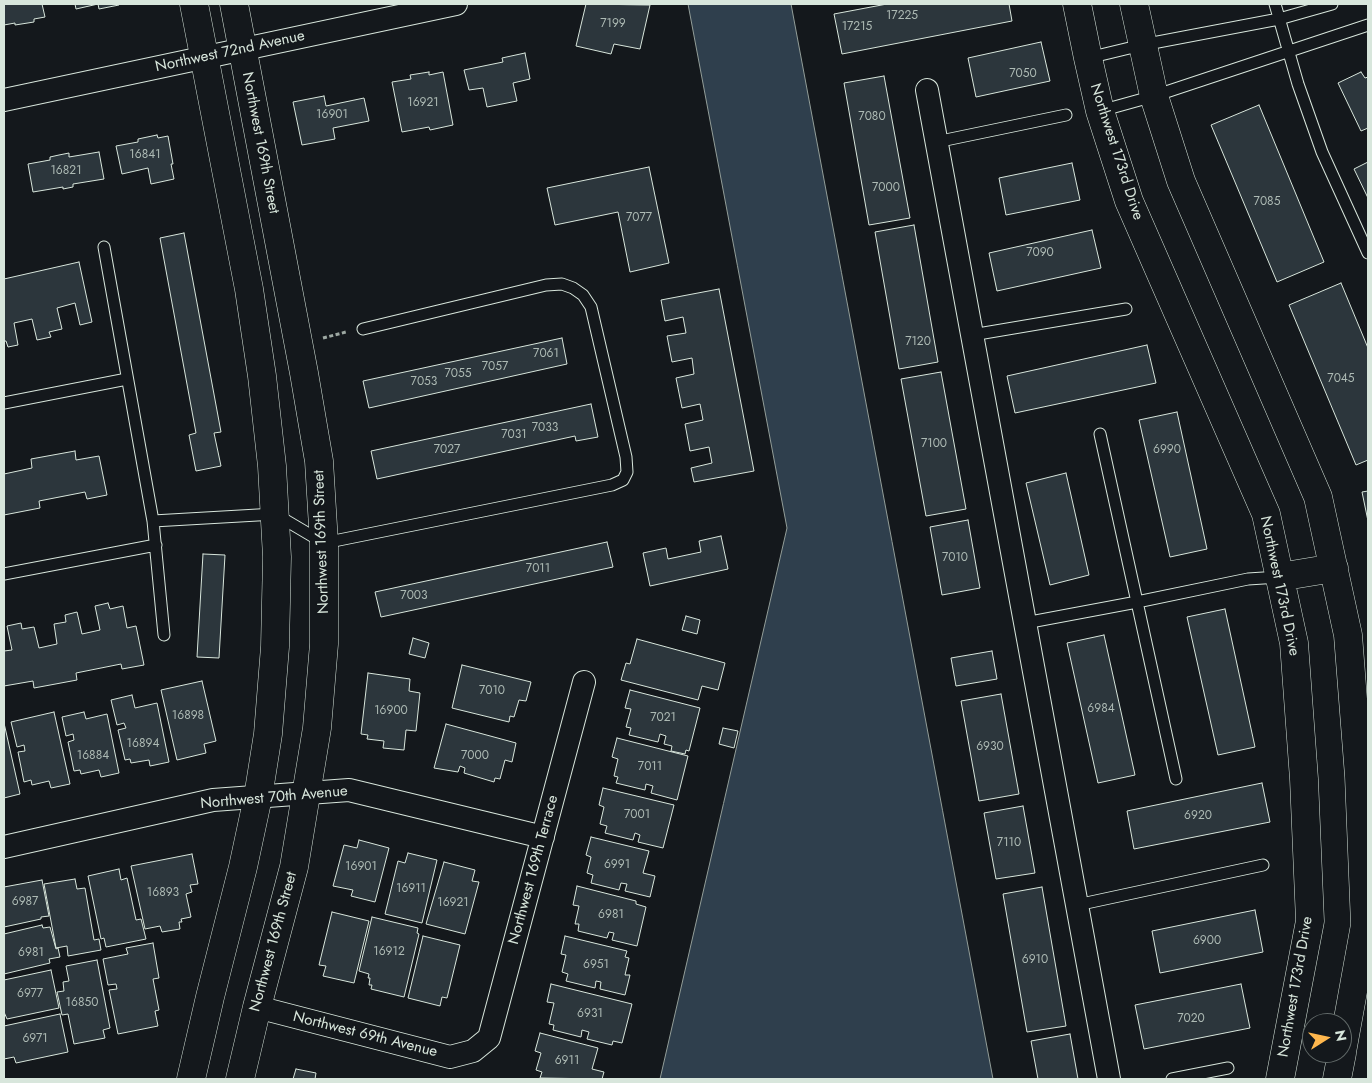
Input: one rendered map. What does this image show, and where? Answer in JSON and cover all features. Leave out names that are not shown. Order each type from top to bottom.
[{"type":"street","points":[[191,1079],[243,867],[258,797],[268,734],[275,647],[277,557],[272,466],[249,289],[194,4]]},
{"type":"street","name":"Northwest 169th Street","points":[[234,4],[319,461],[324,544],[324,644],[317,728],[308,793],[294,867],[256,1007],[240,1079]]},
{"type":"street","name":"Northwest 72nd Avenue","points":[[4,100],[456,4]]},
{"type":"street","name":"Northwest 173rd Drive","points":[[1077,4],[1100,111],[1129,200],[1266,514],[1294,643],[1304,779],[1310,922],[1280,1079]]},
{"type":"street","points":[[1134,4],[1154,96],[1181,181],[1318,497],[1334,568],[1348,635],[1359,776],[1367,925],[1350,1013]]},
{"type":"street","points":[[927,90],[1109,1079]]},
{"type":"street","points":[[1279,577],[1334,568]]},
{"type":"street","name":"Northwest 169th Terrace","points":[[473,1051],[489,1038],[584,682]]},
{"type":"street","name":"Northwest 70th Avenue","points":[[4,847],[213,800],[349,790],[543,837]]},
{"type":"street","name":"Northwest 69th Avenue","points":[[256,1007],[450,1057],[473,1051]]},
{"type":"street","points":[[1337,1079],[1340,1063]]},
{"type":"lane","points":[[1275,4],[1298,84],[1322,152],[1368,253]]},
{"type":"lane","points":[[1088,58],[1142,45],[1279,19],[1332,4]]},
{"type":"lane","points":[[1100,111],[1154,96],[1368,25]]},
{"type":"lane","points":[[936,142],[1066,115]]},
{"type":"lane","points":[[104,247],[153,521],[164,635]]},
{"type":"lane","points":[[153,521],[275,514],[324,544],[612,486],[623,480],[627,472],[626,457],[591,307],[583,295],[574,288],[562,284],[546,285],[363,329]]},
{"type":"lane","points":[[972,335],[1126,309]]},
{"type":"lane","points":[[4,403],[127,380]]},
{"type":"lane","points":[[1100,434],[1176,779]]},
{"type":"lane","points":[[4,574],[156,545]]},
{"type":"lane","points":[[1025,623],[1248,579],[1279,577]]},
{"type":"lane","points":[[1077,905],[1263,865]]},
{"type":"lane","points":[[1172,1079],[1228,1068]]},
{"type":"path","points":[[298,343],[363,329]]},
{"type":"water","points":[[688,4],[791,4],[993,1079],[660,1079],[787,528]]},
{"type":"building","points":[[4,4],[42,4],[45,17],[34,19],[34,22],[4,25]]},
{"type":"building","points":[[75,4],[98,4],[76,9]]},
{"type":"building","points":[[98,4],[119,4],[119,5],[99,9]]},
{"type":"building","points":[[586,4],[650,5],[640,49],[614,44],[611,54],[576,46]]},
{"type":"building","points":[[887,4],[1009,4],[1012,21],[842,54],[834,14]]},
{"type":"building","points":[[1041,42],[1050,81],[976,97],[968,58]]},
{"type":"building","points":[[525,53],[530,79],[513,83],[517,101],[487,107],[483,88],[469,90],[464,70],[503,62],[502,58]]},
{"type":"building","points":[[429,72],[429,75],[443,72],[453,125],[430,130],[429,127],[402,132],[392,82],[411,79],[410,75]]},
{"type":"building","points":[[1361,72],[1365,78],[1368,77],[1368,128],[1361,131],[1338,83]]},
{"type":"building","points":[[884,76],[910,218],[869,225],[844,83]]},
{"type":"building","points":[[324,96],[326,106],[364,98],[369,121],[333,128],[335,139],[302,145],[293,102]]},
{"type":"building","points":[[1259,105],[1324,262],[1277,282],[1211,125]]},
{"type":"building","points":[[157,135],[158,138],[168,136],[174,179],[151,184],[148,168],[122,174],[116,146],[138,142],[138,139]]},
{"type":"building","points":[[99,152],[104,179],[73,184],[73,187],[63,189],[63,187],[33,192],[28,164],[50,160],[50,157],[69,153],[69,157]]},
{"type":"building","points":[[1368,162],[1368,198],[1354,169]]},
{"type":"building","points":[[1072,163],[1080,200],[1006,215],[999,178]]},
{"type":"building","points":[[649,167],[669,263],[630,272],[618,212],[555,225],[547,188]]},
{"type":"building","points":[[914,225],[938,362],[899,369],[875,232]]},
{"type":"building","points":[[1092,230],[1101,268],[997,291],[989,253]]},
{"type":"building","points":[[184,233],[221,432],[214,433],[221,466],[196,471],[189,435],[196,433],[160,238]]},
{"type":"building","points":[[79,262],[92,322],[80,325],[75,303],[57,308],[62,329],[49,332],[51,337],[37,340],[32,319],[14,323],[18,345],[8,347],[6,341],[4,341],[4,279]]},
{"type":"building","points":[[1341,283],[1368,348],[1368,460],[1356,465],[1289,305]]},
{"type":"building","points":[[719,289],[754,471],[694,482],[691,468],[712,463],[709,447],[690,451],[685,424],[703,420],[700,404],[682,408],[676,378],[694,374],[692,358],[672,362],[667,336],[686,333],[683,317],[665,321],[661,300]]},
{"type":"building","points":[[562,338],[567,364],[369,408],[363,381]]},
{"type":"building","points":[[1147,345],[1156,383],[1015,413],[1007,376]]},
{"type":"building","points":[[941,372],[966,509],[926,516],[901,379]]},
{"type":"building","points":[[591,404],[598,437],[576,441],[575,436],[377,479],[371,451]]},
{"type":"building","points":[[1177,412],[1207,549],[1170,557],[1139,420]]},
{"type":"building","points":[[75,451],[76,460],[99,456],[107,495],[87,499],[85,492],[39,501],[40,508],[4,515],[4,474],[32,468],[31,459]]},
{"type":"building","points":[[1066,473],[1089,575],[1050,585],[1026,483]]},
{"type":"building","points":[[1368,491],[1368,521],[1362,492]]},
{"type":"building","points":[[968,520],[980,588],[942,595],[930,527]]},
{"type":"building","points":[[721,536],[728,569],[650,586],[643,553],[666,548],[668,559],[701,552],[699,541]]},
{"type":"building","points":[[607,542],[613,567],[381,617],[375,592]]},
{"type":"building","points":[[203,554],[225,555],[219,658],[197,657]]},
{"type":"building","points":[[108,603],[110,609],[123,606],[127,628],[136,626],[144,665],[122,669],[121,664],[76,673],[77,680],[34,688],[33,681],[4,686],[4,651],[12,650],[7,626],[21,623],[22,629],[34,627],[39,648],[57,644],[54,624],[66,622],[65,615],[77,612],[82,634],[100,630],[95,606]]},
{"type":"building","points":[[1225,609],[1255,747],[1218,755],[1187,617]]},
{"type":"building","points":[[686,616],[700,620],[697,634],[682,630]]},
{"type":"building","points":[[1104,635],[1135,775],[1098,783],[1067,643]]},
{"type":"building","points":[[413,638],[429,643],[425,658],[409,654]]},
{"type":"building","points":[[637,639],[725,663],[718,690],[702,686],[698,700],[621,680],[626,663],[630,664]]},
{"type":"building","points":[[992,651],[997,679],[956,686],[951,658]]},
{"type":"building","points":[[462,665],[531,682],[526,701],[519,700],[514,717],[510,716],[509,722],[452,708]]},
{"type":"building","points":[[368,673],[410,679],[409,691],[420,693],[416,731],[406,730],[404,750],[383,748],[384,741],[367,739],[368,735],[361,734]]},
{"type":"building","points":[[202,681],[216,741],[204,744],[206,753],[177,760],[161,690]]},
{"type":"building","points":[[630,690],[700,708],[689,751],[686,750],[685,754],[671,751],[672,746],[664,744],[666,736],[660,734],[658,742],[629,735],[631,728],[626,727],[631,709],[625,708]]},
{"type":"building","points":[[1001,694],[1019,794],[979,801],[961,701]]},
{"type":"building","points":[[132,695],[135,708],[157,703],[169,762],[150,766],[149,760],[131,763],[130,759],[125,760],[118,730],[126,728],[124,723],[117,725],[111,700]]},
{"type":"building","points":[[54,712],[70,784],[51,788],[49,781],[32,785],[31,780],[24,782],[18,752],[25,751],[24,745],[17,747],[11,722]]},
{"type":"building","points":[[84,712],[86,719],[107,714],[119,773],[101,777],[99,770],[81,774],[80,770],[74,771],[68,742],[74,740],[73,734],[66,736],[62,717]]},
{"type":"building","points":[[4,723],[20,794],[4,798]]},
{"type":"building","points":[[446,724],[516,743],[512,762],[505,760],[500,779],[495,778],[494,782],[464,773],[465,768],[460,766],[458,772],[434,768]]},
{"type":"building","points":[[723,728],[738,731],[734,748],[719,744]]},
{"type":"building","points":[[617,738],[688,756],[677,800],[651,793],[653,786],[646,784],[645,790],[616,783],[618,777],[614,776],[618,759],[612,757]]},
{"type":"building","points":[[1262,783],[1270,822],[1134,849],[1127,811]]},
{"type":"building","points":[[603,788],[674,805],[663,848],[638,842],[640,835],[635,833],[633,840],[605,833],[607,826],[600,824],[604,807],[599,805]]},
{"type":"building","points":[[1023,806],[1035,873],[996,879],[984,813]]},
{"type":"building","points":[[591,837],[649,851],[643,873],[655,876],[650,897],[625,891],[627,884],[621,883],[619,890],[591,883],[593,875],[587,873],[591,857],[586,855]]},
{"type":"building","points":[[359,840],[389,848],[375,902],[351,896],[353,890],[333,886],[344,845],[357,848]]},
{"type":"building","points":[[408,853],[437,860],[422,923],[385,914],[398,861],[405,863]]},
{"type":"building","points":[[192,854],[198,884],[190,885],[192,892],[186,894],[191,917],[181,919],[182,922],[179,922],[180,929],[162,932],[160,926],[145,929],[131,866]]},
{"type":"building","points":[[444,862],[475,870],[472,881],[479,882],[465,934],[426,924]]},
{"type":"building","points":[[119,869],[121,880],[127,878],[136,920],[141,919],[146,939],[106,947],[104,938],[101,939],[88,876]]},
{"type":"building","points":[[75,879],[77,889],[85,888],[94,940],[99,939],[101,950],[68,956],[67,946],[56,948],[44,884]]},
{"type":"building","points":[[42,880],[49,916],[4,927],[4,887]]},
{"type":"building","points":[[577,886],[636,901],[636,904],[646,907],[637,946],[612,940],[614,933],[609,932],[607,938],[578,931],[579,924],[575,924],[579,906],[573,905]]},
{"type":"building","points":[[1042,887],[1066,1026],[1027,1032],[1003,894]]},
{"type":"building","points":[[1255,910],[1263,952],[1160,973],[1152,931]]},
{"type":"building","points":[[332,912],[369,921],[354,983],[323,976],[326,966],[319,965]]},
{"type":"building","points":[[372,917],[418,928],[417,933],[419,934],[404,997],[371,989],[372,985],[369,985],[370,978],[368,978],[369,974],[359,971]]},
{"type":"building","points":[[42,925],[43,928],[50,927],[60,957],[49,959],[50,963],[4,974],[4,934]]},
{"type":"building","points":[[423,936],[460,945],[447,998],[442,997],[440,1006],[408,998]]},
{"type":"building","points":[[565,936],[627,951],[625,957],[629,958],[625,975],[630,975],[625,995],[600,989],[601,982],[596,981],[595,988],[566,981],[568,974],[562,972],[566,955],[561,954]]},
{"type":"building","points":[[153,943],[159,978],[153,979],[159,1010],[155,1011],[158,1026],[118,1034],[109,990],[117,989],[116,984],[108,985],[103,959],[128,954],[126,948]]},
{"type":"building","points":[[97,960],[110,1028],[103,1030],[105,1038],[74,1044],[68,1014],[62,1015],[57,992],[64,991],[63,982],[69,981],[66,966]]},
{"type":"building","points":[[51,970],[59,1008],[7,1019],[4,1012],[4,980]]},
{"type":"building","points":[[551,984],[632,1004],[622,1043],[613,1041],[612,1045],[587,1039],[589,1032],[582,1030],[581,1037],[553,1030],[554,1025],[549,1024],[554,1003],[547,1002]]},
{"type":"building","points":[[1241,984],[1250,1028],[1144,1049],[1135,1005]]},
{"type":"building","points":[[60,1014],[68,1052],[16,1063],[14,1057],[4,1059],[4,1026]]},
{"type":"building","points":[[540,1033],[598,1048],[592,1069],[604,1072],[602,1079],[540,1078],[542,1072],[536,1070],[541,1053],[535,1051]]},
{"type":"building","points":[[1070,1034],[1078,1079],[1038,1079],[1031,1041]]},
{"type":"building","points":[[296,1069],[316,1073],[315,1079],[293,1079]]}]
